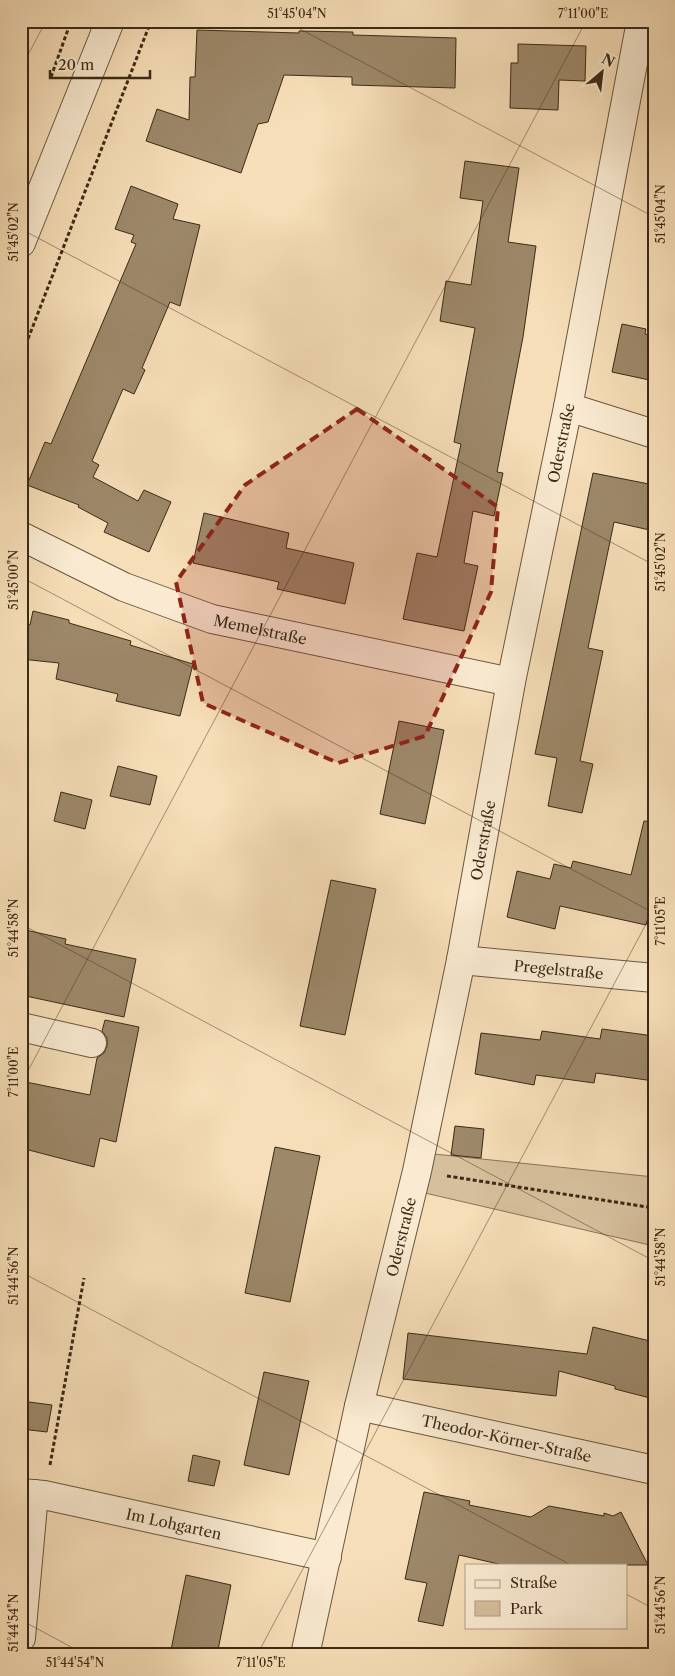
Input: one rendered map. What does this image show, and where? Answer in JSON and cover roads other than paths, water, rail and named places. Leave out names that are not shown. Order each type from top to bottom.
[{"type":"street","points":[[21,244],[110,21]]},
{"type":"street","name":"Oderstraße","points":[[305,1655],[359,1406],[417,1172],[461,960],[511,682],[568,407],[641,21]]},
{"type":"street","points":[[568,407],[654,434]]},
{"type":"street","name":"Memelstraße","points":[[21,536],[124,587],[212,619],[511,682]]},
{"type":"street","name":"Pregelstraße","points":[[461,960],[654,978]]},
{"type":"street","points":[[21,1027],[92,1043]]},
{"type":"street","name":"Theodor-Körner-Straße","points":[[359,1406],[654,1470]]},
{"type":"street","points":[[21,1638],[33,1494]]},
{"type":"street","name":"Im Lohgarten","points":[[33,1494],[326,1557]]}]
